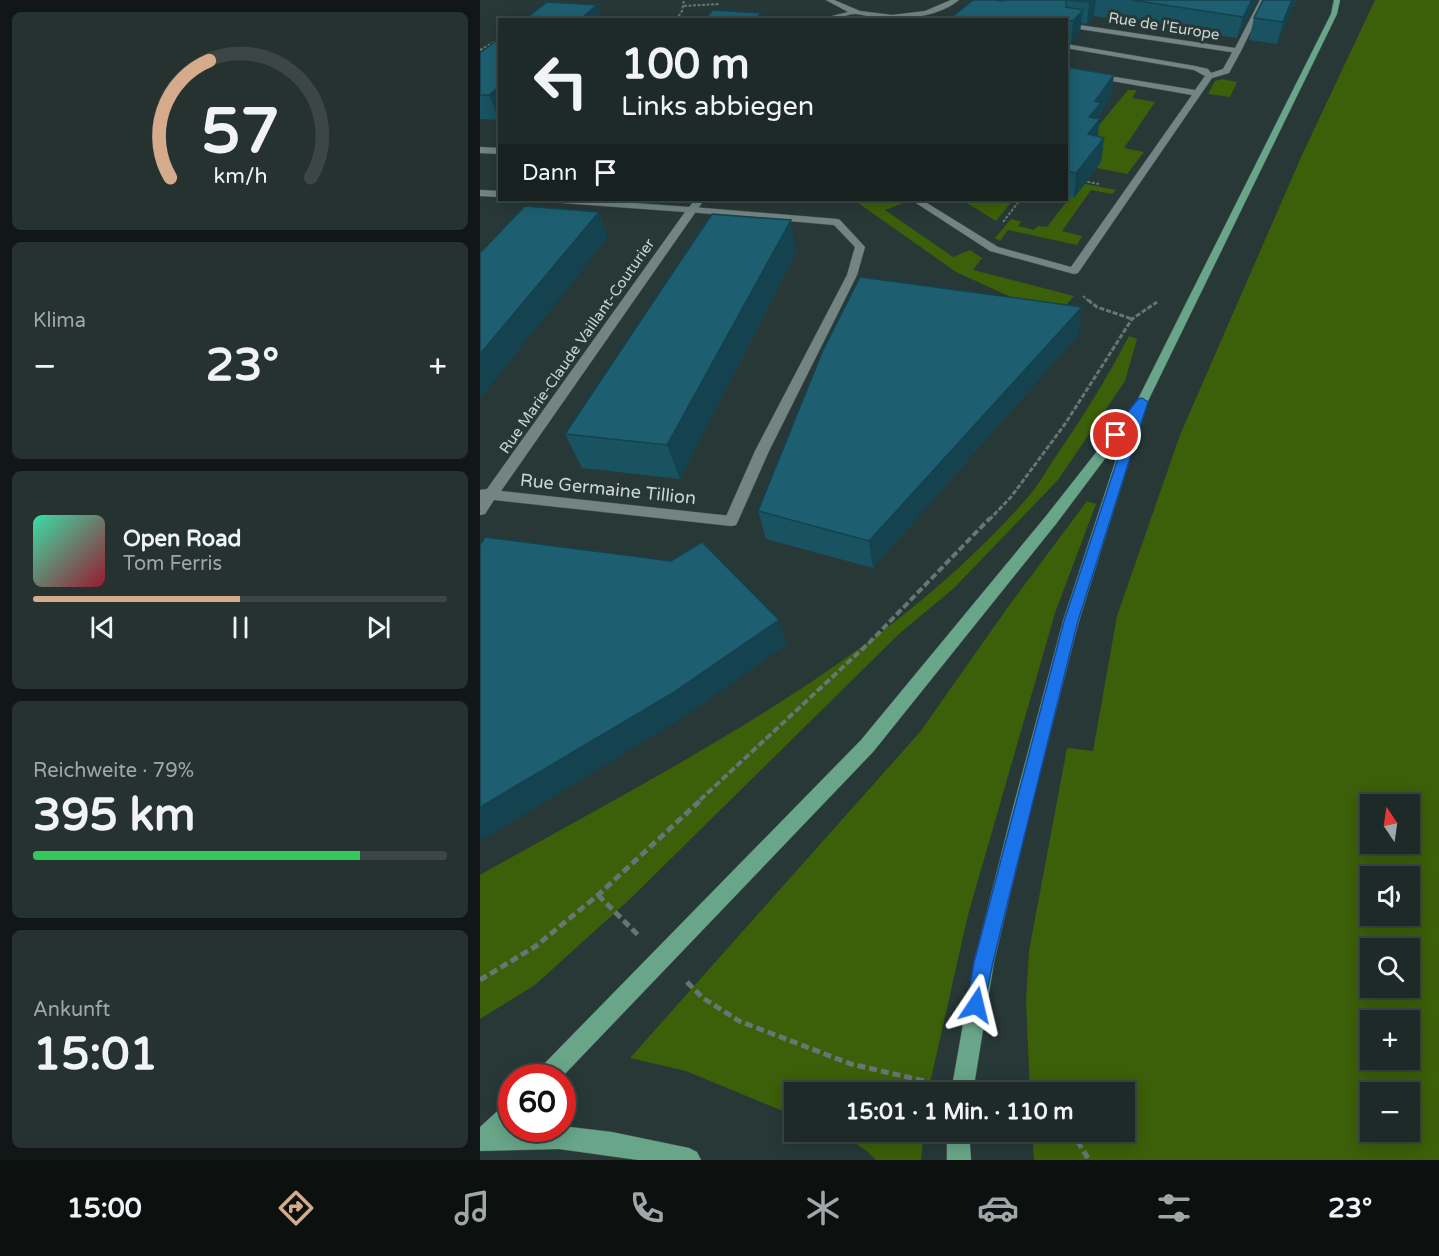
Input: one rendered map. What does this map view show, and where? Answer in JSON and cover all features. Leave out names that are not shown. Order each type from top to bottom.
[{"type":"main road","points":[[964,1082],[984,962],[1071,621],[1142,402],[1334,14],[1337,0]]},
{"type":"main road","points":[[1334,14],[1346,0]]},
{"type":"main road","points":[[560,1064],[867,746],[1044,528],[1142,402]]},
{"type":"main road","points":[[483,1139],[498,1126]]},
{"type":"main road","points":[[483,1139],[563,1136],[631,1145],[689,1160]]},
{"type":"main road","points":[[958,1142],[959,1160]]},
{"type":"street","points":[[829,0],[857,12],[882,16],[906,15],[946,6],[956,0]]},
{"type":"street","name":"Rue de l'Europe","points":[[1068,25],[1237,51],[1263,0]]},
{"type":"street","points":[[946,6],[954,9]]},
{"type":"street","points":[[838,18],[857,12]]},
{"type":"street","points":[[1068,46],[1195,68],[1205,71],[1209,76]]},
{"type":"street","points":[[918,201],[994,249],[1074,271],[1209,76],[1226,71],[1237,51]]},
{"type":"street","points":[[1068,71],[1197,93]]},
{"type":"street","points":[[480,150],[498,151]]},
{"type":"street","points":[[480,193],[498,194]]},
{"type":"street","points":[[589,201],[695,205]]},
{"type":"street","name":"Rue Marie-Claude Vaillant-Couturier","points":[[480,510],[485,494],[695,205]]},
{"type":"street","name":"Rue Germaine Tillion","points":[[485,494],[732,520],[762,451],[852,275],[860,247],[837,222],[695,205]]},
{"type":"path","points":[[677,18],[684,6],[684,0]]},
{"type":"path","points":[[684,6],[720,4]]},
{"type":"path","points":[[480,50],[498,40]]},
{"type":"path","points":[[1074,271],[1078,290],[1085,300],[1097,307],[1132,319]]},
{"type":"path","points":[[480,980],[536,946],[598,895],[870,642],[1011,497],[1065,424],[1132,319],[1161,299]]},
{"type":"path","points":[[598,895],[703,998],[739,1021],[851,1064],[925,1082]]},
{"type":"path","points":[[1078,1142],[1089,1160]]},
{"type":"green space","points":[[1375,0],[1439,0],[1439,1160],[1034,1160],[1033,1142],[1135,1142],[1135,1082],[1030,1082],[1026,1001],[1029,951],[1067,748],[1093,751],[1117,616],[1180,435],[1302,155]]},
{"type":"green space","points":[[1222,79],[1237,82],[1230,97],[1208,94],[1215,81]]},
{"type":"green space","points":[[1128,90],[1137,90],[1132,98],[1155,102],[1124,148],[1144,152],[1127,174],[1097,168],[1086,141]]},
{"type":"green space","points":[[1081,183],[1116,190],[1112,194],[1091,190],[1062,231],[1082,236],[1077,245],[1008,230],[1000,241],[995,238],[1011,219],[1021,222],[1018,226],[1034,230],[1038,226],[1047,227]]},
{"type":"green space","points":[[855,201],[908,201],[885,210],[953,257],[970,250],[982,258],[973,270],[1074,296],[1059,313],[1013,298],[956,272]]},
{"type":"green space","points":[[964,201],[1012,201],[996,221]]},
{"type":"green space","points":[[1129,336],[1137,339],[1125,381],[1058,480],[954,588],[900,633],[630,899],[535,985],[480,1019],[480,875],[699,752],[840,662],[907,612],[970,557],[1032,492],[1076,427]]},
{"type":"green space","points":[[1087,501],[1096,504],[1055,613],[968,915],[930,1082],[784,1082],[784,1111],[686,1071],[630,1058],[920,732],[1008,607]]},
{"type":"green space","points":[[854,1142],[923,1142],[921,1160],[876,1160]]},
{"type":"building","points":[[973,0],[1066,0],[1066,7],[1083,10],[1073,21],[1068,20],[1068,18],[950,18]]},
{"type":"building","points":[[1066,0],[1091,0],[1089,2]]},
{"type":"building","points":[[1132,0],[1252,0],[1243,17]]},
{"type":"building","points":[[1263,0],[1292,0],[1283,22],[1254,18]]},
{"type":"building","points":[[547,2],[597,5],[581,18],[527,18]]},
{"type":"building","points":[[713,10],[761,13],[757,18],[706,18]]},
{"type":"building","points":[[498,40],[498,88],[489,95],[480,95],[480,53]]},
{"type":"building","points":[[1068,67],[1114,75],[1095,101],[1101,103],[1089,117],[1100,119],[1088,134],[1104,138],[1076,173],[1068,171]]},
{"type":"building","points":[[525,206],[599,212],[480,354],[480,253]]},
{"type":"building","points":[[712,214],[791,220],[667,445],[565,434]]},
{"type":"building","points":[[860,277],[1082,307],[869,541],[758,511],[823,350]]},
{"type":"building","points":[[485,537],[671,561],[702,542],[779,620],[671,694],[480,807],[480,545]]},
{"type":"route","points":[[976,1005],[984,962],[1022,808],[1071,621],[1142,402],[1116,435]]}]
